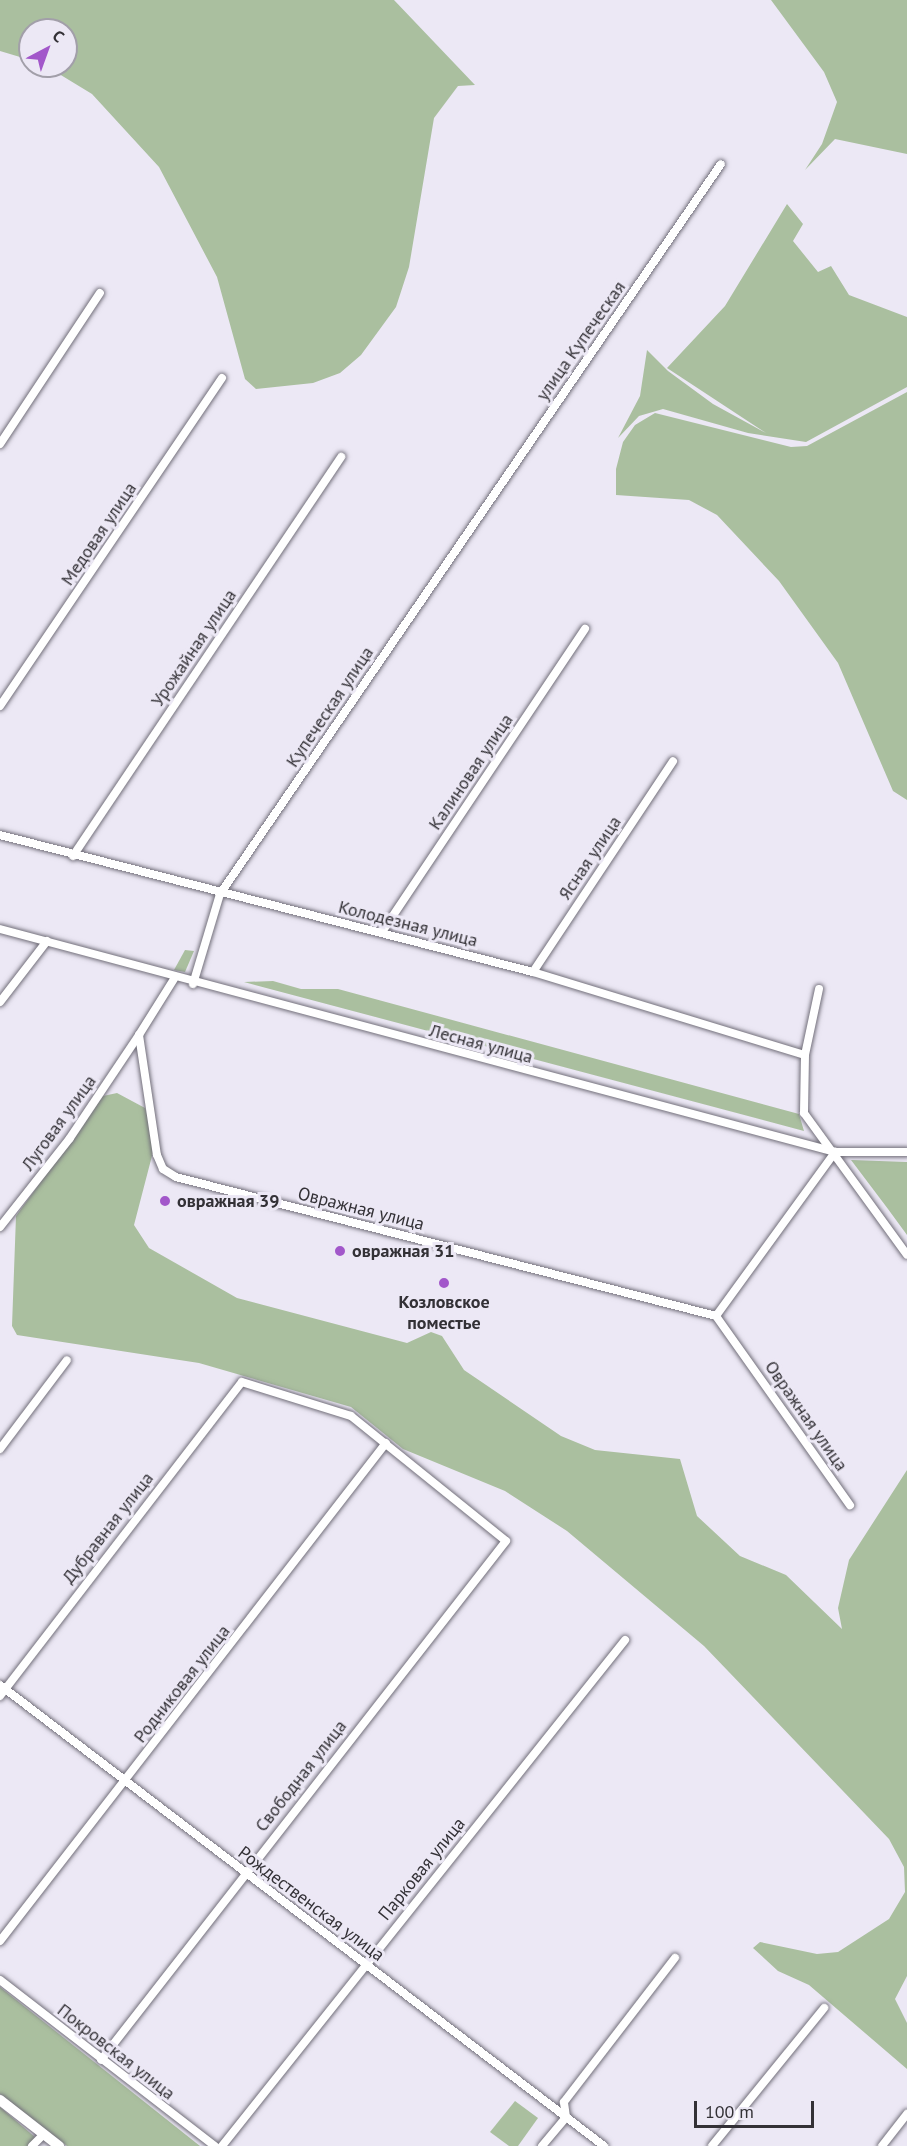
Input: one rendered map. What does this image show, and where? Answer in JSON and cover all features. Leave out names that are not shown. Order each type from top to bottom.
[{"type":"main road","points":[[0,2100],[59,2146]]},
{"type":"street","name":"улица Купеческая","points":[[465,536],[721,164]]},
{"type":"street","points":[[0,444],[100,293]]},
{"type":"street","name":"Медовая улица","points":[[0,706],[222,378]]},
{"type":"street","name":"Урожайная улица","points":[[73,856],[341,457]]},
{"type":"street","name":"Купеческая улица","points":[[193,984],[220,894],[465,536]]},
{"type":"street","name":"Калиновая улица","points":[[382,932],[585,629]]},
{"type":"street","name":"Ясная улица","points":[[533,972],[673,761]]},
{"type":"street","name":"Колодезная улица","points":[[0,835],[220,894],[382,932],[533,972],[805,1055]]},
{"type":"street","name":"Лесная улица","points":[[0,928],[158,968],[174,979],[835,1152],[907,1152]]},
{"type":"street","points":[[0,1002],[47,941]]},
{"type":"street","points":[[139,1035],[174,979]]},
{"type":"street","points":[[819,989],[805,1055],[804,1113],[835,1152],[907,1255]]},
{"type":"street","name":"Луговая улица","points":[[0,1227],[70,1138],[139,1035]]},
{"type":"street","name":"Овражная улица","points":[[139,1035],[157,1155],[163,1169],[176,1177],[716,1316],[850,1505]]},
{"type":"street","points":[[716,1316],[835,1152]]},
{"type":"street","points":[[0,1449],[67,1360]]},
{"type":"street","name":"Дубравная улица","points":[[2,1690],[242,1382],[351,1416],[386,1443]]},
{"type":"street","name":"Свободная улица","points":[[101,2060],[245,1872],[506,1541],[386,1443]]},
{"type":"street","name":"Родниковая улица","points":[[0,1941],[386,1443]]},
{"type":"street","name":"Парковая улица","points":[[222,2146],[364,1963],[625,1640]]},
{"type":"street","name":"Рождественская улица","points":[[2,1690],[126,1781],[604,2146]]},
{"type":"street","points":[[542,2146],[566,2117],[564,2102],[675,1958]]},
{"type":"street","name":"Покровская улица","points":[[0,1980],[214,2146]]},
{"type":"street","points":[[711,2146],[824,2008]]},
{"type":"street","points":[[882,2146],[907,2114]]},
{"type":"street","points":[[32,2146],[44,2134]]},
{"type":"green space","points":[[0,0],[394,0],[475,85],[458,86],[434,118],[409,267],[396,307],[361,355],[340,373],[313,383],[256,389],[245,379],[217,277],[159,167],[92,94],[66,78],[78,78],[78,18],[18,18],[18,56],[0,51]]},
{"type":"green space","points":[[771,0],[907,0],[907,154],[835,139],[805,170],[822,144],[837,102],[824,72]]},
{"type":"green space","points":[[787,204],[803,224],[793,241],[818,272],[831,266],[849,295],[907,317],[907,387],[806,442],[748,433],[663,409],[639,416],[618,438],[640,396],[647,350],[668,371],[713,404],[766,433],[667,368],[725,306]]},
{"type":"green space","points":[[907,392],[907,800],[893,791],[838,663],[779,581],[717,515],[689,500],[616,495],[616,469],[623,442],[635,425],[655,413],[791,447],[807,446]]},
{"type":"green space","points":[[185,950],[194,951],[185,972],[174,970]]},
{"type":"green space","points":[[273,981],[301,989],[338,989],[799,1114],[804,1131],[244,982]]},
{"type":"green space","points":[[117,1093],[145,1108],[149,1120],[153,1152],[134,1225],[149,1248],[237,1298],[407,1343],[431,1332],[442,1336],[464,1370],[561,1436],[595,1450],[680,1459],[697,1516],[740,1556],[786,1575],[842,1629],[838,1608],[849,1560],[907,1470],[907,1976],[895,1999],[907,2023],[907,2069],[809,1985],[778,1971],[753,1948],[760,1942],[817,1954],[838,1952],[889,1919],[905,1892],[904,1867],[889,1839],[704,1646],[567,1531],[505,1491],[403,1449],[351,1407],[199,1363],[17,1335],[12,1326],[16,1216],[103,1096]]},
{"type":"green space","points":[[851,1160],[907,1162],[907,1235],[888,1209]]},
{"type":"green space","points":[[0,1987],[200,2146],[67,2146],[0,2094]]},
{"type":"green space","points":[[515,2101],[538,2118],[518,2146],[509,2146],[490,2132]]},
{"type":"green space","points":[[0,2107],[36,2138],[28,2146],[0,2146]]},
{"type":"place","name":"овражная 39","points":[[165,1201]]},
{"type":"place","name":"овражная 31","points":[[340,1251]]},
{"type":"place","name":"Козловское поместье","points":[[444,1283]]}]
